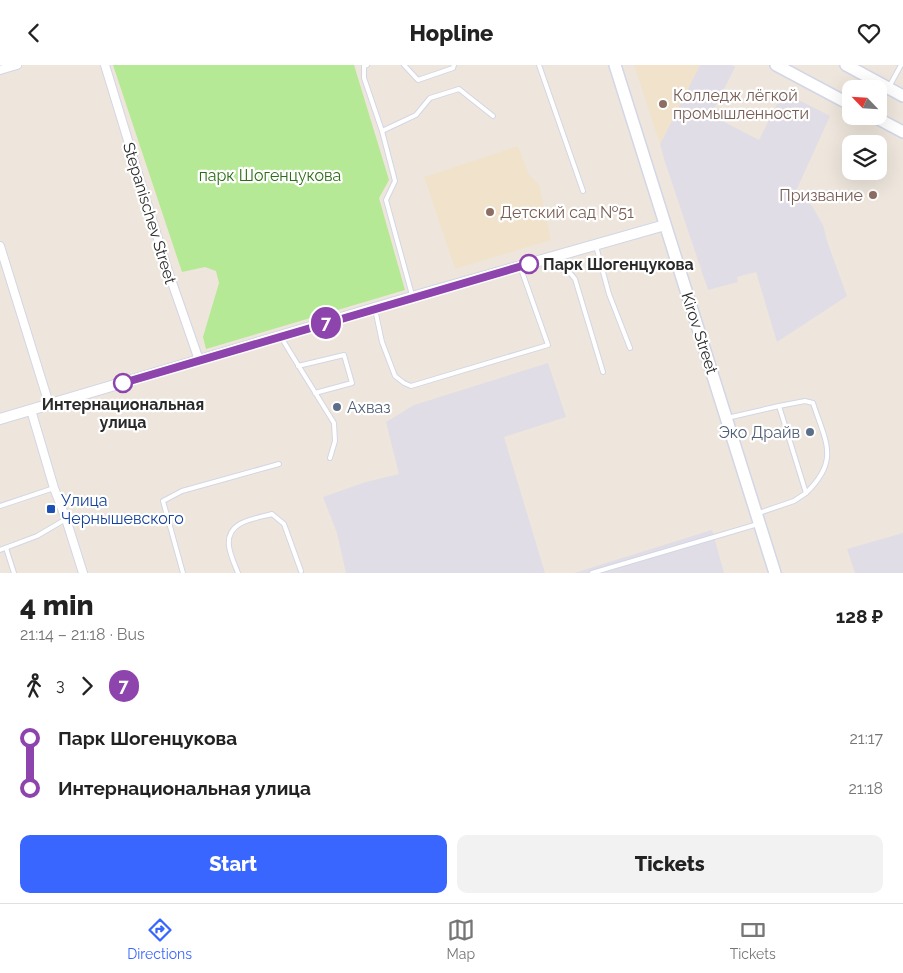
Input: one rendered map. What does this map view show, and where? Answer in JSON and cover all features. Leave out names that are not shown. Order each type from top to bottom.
[{"type":"main road","name":"Kirov Street","points":[[615,65],[775,573]]},
{"type":"main road","points":[[776,65],[842,100]]},
{"type":"main road","points":[[846,65],[871,80]]},
{"type":"main road","points":[[888,89],[903,96]]},
{"type":"main road","points":[[888,124],[903,132]]},
{"type":"street","points":[[0,70],[17,65]]},
{"type":"street","name":"Stepanischev Street","points":[[105,65],[166,265],[199,360]]},
{"type":"street","points":[[0,419],[374,308],[665,225]]},
{"type":"street","points":[[0,246],[49,404]]},
{"type":"street","points":[[31,410],[54,488],[83,573]]},
{"type":"lane","points":[[367,65],[364,66],[364,78],[382,131],[394,181],[386,200],[412,297]]},
{"type":"lane","points":[[404,65],[418,80],[453,68],[454,65]]},
{"type":"lane","points":[[539,65],[583,191]]},
{"type":"lane","points":[[887,80],[901,65]]},
{"type":"lane","points":[[382,131],[416,115],[430,98],[459,89],[493,116]]},
{"type":"lane","points":[[596,245],[610,294],[630,348]]},
{"type":"lane","points":[[559,255],[564,271],[570,273],[575,279],[603,372]]},
{"type":"lane","points":[[374,308],[382,342],[395,376],[404,383],[411,385],[444,377],[548,345],[520,266]]},
{"type":"lane","points":[[282,335],[298,366],[334,423],[335,441],[330,458]]},
{"type":"lane","points":[[298,366],[344,355],[352,383],[315,393]]},
{"type":"lane","points":[[592,573],[758,519],[794,501],[817,482],[826,466],[828,448],[813,403],[804,401],[726,418]]},
{"type":"lane","points":[[779,406],[806,493]]},
{"type":"lane","points":[[183,573],[163,501],[182,491],[279,464]]},
{"type":"lane","points":[[0,506],[54,488]]},
{"type":"lane","points":[[238,573],[229,545],[230,533],[239,523],[272,514],[284,524],[301,571]]},
{"type":"lane","points":[[0,550],[37,537],[66,519]]},
{"type":"lane","points":[[6,548],[14,573]]},
{"type":"shaded area","name":"Колледж лёгкой промышленности","points":[[634,65],[700,65],[660,144]]},
{"type":"shaded area","points":[[700,65],[732,65],[735,67],[711,115],[759,140],[783,92],[830,116],[796,191],[812,206],[823,225],[847,296],[777,342],[756,272],[737,277],[738,282],[708,290],[665,162],[660,144]]},
{"type":"shaded area","name":"Детский сад №51","points":[[518,146],[529,175],[539,184],[551,240],[455,269],[424,177]]},
{"type":"shaded area","points":[[548,363],[566,417],[504,437],[545,573],[346,573],[337,533],[323,497],[366,482],[399,474],[386,422],[414,405]]},
{"type":"shaded area","points":[[712,530],[724,573],[574,573]]},
{"type":"shaded area","points":[[903,533],[903,573],[855,573],[847,549]]},
{"type":"green space","name":"парк Шогенцукова","points":[[113,65],[354,65],[389,180],[379,198],[405,290],[206,349],[203,337],[219,283],[216,271],[205,267],[182,272]]},
{"type":"bus line","name":"7","points":[[123,383],[529,264]]},
{"type":"place","name":"Колледж лёгкой промышленности","points":[[663,104]]},
{"type":"place","name":"Призвание","points":[[873,195]]},
{"type":"place","name":"Детский сад №51","points":[[490,212]]},
{"type":"place","name":"Парк Шогенцукова","points":[[529,264]]},
{"type":"place","name":"Интернациональная улица","points":[[123,383]]},
{"type":"place","name":"Ахваз","points":[[337,407]]},
{"type":"place","name":"Эко Драйв","points":[[810,432]]},
{"type":"place","name":"Улица Чернышевского","points":[[51,509]]}]
